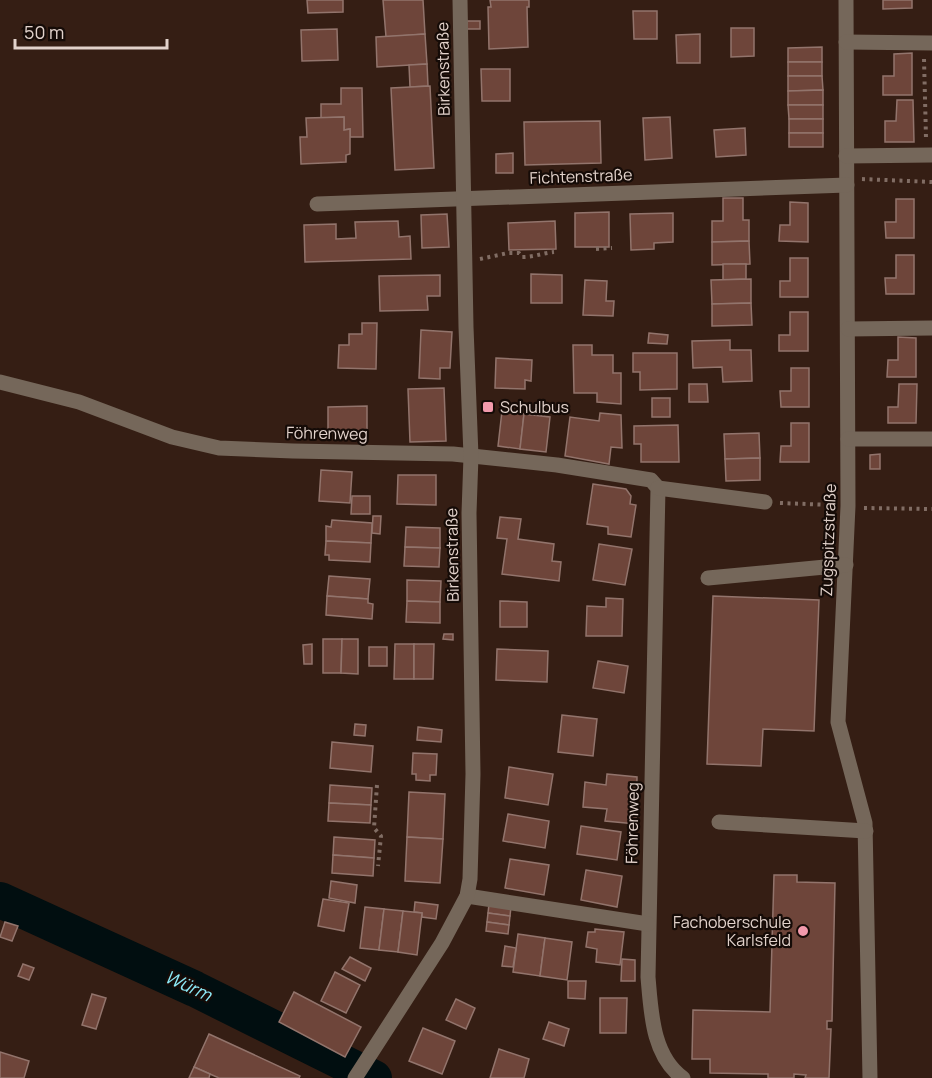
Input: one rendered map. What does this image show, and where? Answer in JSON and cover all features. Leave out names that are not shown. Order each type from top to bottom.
[{"type":"street","name":"Birkenstraße","points":[[355,1078],[442,943],[467,896],[473,774],[469,513],[471,456],[460,0]]},
{"type":"street","name":"Zugspitzstraße","points":[[846,0],[848,438],[846,566],[838,722],[866,823],[870,1078]]},
{"type":"street","points":[[846,42],[928,43]]},
{"type":"street","points":[[846,156],[929,155]]},
{"type":"street","name":"Fichtenstraße","points":[[317,204],[847,181]]},
{"type":"street","points":[[848,329],[932,328]]},
{"type":"street","name":"Föhrenweg","points":[[0,382],[79,402],[172,437],[219,448],[293,452],[453,454],[556,465],[651,480],[658,488],[765,502]]},
{"type":"street","points":[[848,438],[932,439]]},
{"type":"street","name":"Föhrenweg","points":[[658,488],[648,977],[659,1048],[683,1078]]},
{"type":"street","points":[[708,578],[846,566]]},
{"type":"street","points":[[719,822],[866,831]]},
{"type":"street","points":[[467,896],[648,924]]},
{"type":"path","points":[[928,43],[929,155]]},
{"type":"path","points":[[847,181],[932,182]]},
{"type":"path","points":[[596,249],[612,248]]},
{"type":"path","points":[[465,260],[478,260],[507,253],[519,254],[522,257],[538,257],[544,253],[554,252]]},
{"type":"path","points":[[377,785],[374,828],[381,836],[378,866]]},
{"type":"building","points":[[307,0],[343,0],[343,12],[308,13]]},
{"type":"building","points":[[383,0],[423,0],[425,34],[386,37]]},
{"type":"building","points":[[490,0],[529,0],[529,7],[527,7],[528,47],[489,49],[488,7],[491,7]]},
{"type":"building","points":[[883,0],[912,0],[912,8],[883,9]]},
{"type":"building","points":[[633,11],[657,11],[657,39],[634,39]]},
{"type":"building","points":[[467,21],[480,21],[480,29],[467,29]]},
{"type":"building","points":[[731,28],[754,28],[754,56],[731,57]]},
{"type":"building","points":[[337,29],[338,60],[302,61],[301,30]]},
{"type":"building","points":[[425,34],[427,64],[377,67],[376,37]]},
{"type":"building","points":[[700,34],[700,63],[677,63],[676,35]]},
{"type":"building","points":[[822,47],[822,62],[788,62],[788,48]]},
{"type":"building","points":[[912,53],[912,95],[883,95],[883,76],[894,76],[894,54]]},
{"type":"building","points":[[788,62],[822,62],[822,76],[788,76]]},
{"type":"building","points":[[427,64],[428,86],[410,87],[409,65]]},
{"type":"building","points":[[481,69],[510,69],[510,101],[482,101]]},
{"type":"building","points":[[788,76],[822,76],[823,90],[788,91]]},
{"type":"building","points":[[430,86],[434,168],[395,170],[391,88]]},
{"type":"building","points":[[341,88],[362,88],[363,137],[350,137],[350,129],[344,130],[344,117],[321,118],[321,104],[341,104]]},
{"type":"building","points":[[823,90],[823,105],[788,105],[788,91]]},
{"type":"building","points":[[897,100],[913,100],[914,142],[885,142],[885,121],[896,121]]},
{"type":"building","points":[[788,105],[823,105],[823,119],[789,119]]},
{"type":"building","points":[[344,117],[344,130],[350,129],[350,154],[346,155],[346,162],[301,164],[300,137],[307,137],[306,118]]},
{"type":"building","points":[[670,117],[672,158],[645,160],[643,118]]},
{"type":"building","points":[[789,119],[823,119],[823,133],[789,133]]},
{"type":"building","points":[[600,121],[601,163],[525,165],[524,122]]},
{"type":"building","points":[[745,128],[746,155],[716,157],[714,130]]},
{"type":"building","points":[[789,133],[823,133],[823,147],[789,147]]},
{"type":"building","points":[[513,153],[513,173],[496,173],[496,154]]},
{"type":"building","points":[[723,198],[743,198],[743,220],[749,220],[749,241],[712,242],[712,221],[723,221]]},
{"type":"building","points":[[896,199],[914,199],[914,238],[886,238],[885,222],[896,222]]},
{"type":"building","points":[[790,202],[808,203],[808,242],[779,241],[780,225],[790,225]]},
{"type":"building","points":[[609,212],[609,247],[575,247],[575,213]]},
{"type":"building","points":[[673,213],[673,242],[654,243],[654,249],[631,250],[630,214]]},
{"type":"building","points":[[447,214],[449,247],[422,248],[421,215]]},
{"type":"building","points":[[398,221],[399,237],[410,236],[411,259],[305,262],[304,225],[336,224],[336,239],[356,238],[355,222]]},
{"type":"building","points":[[555,221],[556,249],[509,250],[508,223]]},
{"type":"building","points":[[749,241],[750,264],[712,265],[712,242]]},
{"type":"building","points":[[896,255],[914,255],[914,294],[886,294],[885,278],[896,278]]},
{"type":"building","points":[[790,258],[808,258],[808,297],[780,297],[780,281],[790,281]]},
{"type":"building","points":[[723,264],[746,264],[746,279],[723,280]]},
{"type":"building","points":[[531,274],[562,275],[562,303],[531,303]]},
{"type":"building","points":[[440,275],[440,296],[427,296],[428,310],[380,311],[379,276]]},
{"type":"building","points":[[751,279],[751,303],[712,304],[711,280]]},
{"type":"building","points":[[585,280],[607,281],[606,301],[614,301],[613,316],[583,315]]},
{"type":"building","points":[[751,303],[752,325],[712,326],[712,304]]},
{"type":"building","points":[[790,312],[808,312],[808,351],[779,351],[779,335],[790,335]]},
{"type":"building","points":[[362,323],[377,323],[376,369],[338,368],[339,345],[349,345],[349,334],[362,334]]},
{"type":"building","points":[[421,330],[452,332],[450,368],[440,368],[440,379],[419,378]]},
{"type":"building","points":[[649,333],[668,335],[667,344],[648,343]]},
{"type":"building","points":[[898,337],[916,338],[916,377],[887,377],[888,360],[898,360]]},
{"type":"building","points":[[730,340],[730,350],[751,350],[752,381],[723,382],[722,367],[693,368],[692,341]]},
{"type":"building","points":[[573,345],[592,345],[592,355],[613,355],[613,373],[621,373],[621,404],[597,402],[597,393],[574,393]]},
{"type":"building","points":[[633,353],[677,353],[677,389],[640,390],[640,372],[633,372]]},
{"type":"building","points":[[496,358],[532,360],[531,381],[525,380],[525,389],[495,388]]},
{"type":"building","points":[[791,368],[809,368],[809,407],[781,407],[780,391],[791,391]]},
{"type":"building","points":[[689,384],[707,384],[708,402],[689,402]]},
{"type":"building","points":[[899,384],[917,384],[916,423],[888,423],[888,407],[898,407]]},
{"type":"building","points":[[444,388],[446,441],[410,442],[408,389]]},
{"type":"building","points":[[652,398],[670,398],[670,417],[652,417]]},
{"type":"building","points":[[367,406],[367,432],[328,433],[328,407]]},
{"type":"building","points":[[502,411],[524,414],[520,449],[498,446]]},
{"type":"building","points":[[600,413],[621,415],[622,448],[611,447],[609,464],[565,456],[570,417],[599,421]]},
{"type":"building","points":[[524,414],[550,417],[546,452],[520,449]]},
{"type":"building","points":[[791,423],[809,423],[809,462],[780,462],[781,446],[791,446]]},
{"type":"building","points":[[678,425],[679,462],[641,462],[641,444],[634,444],[634,426]]},
{"type":"building","points":[[759,433],[760,458],[725,459],[724,434]]},
{"type":"building","points":[[880,454],[880,469],[870,469],[870,455]]},
{"type":"building","points":[[760,458],[760,480],[726,481],[725,459]]},
{"type":"building","points":[[321,470],[352,472],[350,503],[319,501]]},
{"type":"building","points":[[398,475],[436,475],[436,505],[397,504]]},
{"type":"building","points":[[593,484],[626,489],[631,496],[630,504],[636,505],[631,537],[608,534],[608,527],[587,524]]},
{"type":"building","points":[[352,496],[370,496],[370,514],[351,514]]},
{"type":"building","points":[[373,516],[381,516],[380,534],[372,533]]},
{"type":"building","points":[[500,517],[521,519],[518,539],[554,544],[552,561],[561,562],[559,581],[502,574],[507,539],[497,538]]},
{"type":"building","points":[[332,520],[372,523],[371,543],[326,541],[326,526],[331,527]]},
{"type":"building","points":[[406,527],[440,528],[440,548],[405,547]]},
{"type":"building","points":[[326,541],[371,543],[370,562],[329,560],[329,555],[325,555]]},
{"type":"building","points":[[599,544],[632,549],[625,585],[593,580]]},
{"type":"building","points":[[405,547],[440,548],[439,567],[404,566]]},
{"type":"building","points":[[329,576],[370,579],[368,599],[327,596]]},
{"type":"building","points":[[407,580],[441,581],[440,602],[407,601]]},
{"type":"building","points":[[327,596],[368,599],[368,603],[373,604],[372,619],[326,615]]},
{"type":"building","points":[[713,596],[819,600],[814,731],[763,729],[761,766],[707,764]]},
{"type":"building","points":[[606,598],[623,599],[622,636],[586,636],[587,606],[606,607]]},
{"type":"building","points":[[407,601],[440,602],[440,623],[406,622]]},
{"type":"building","points":[[500,601],[527,602],[527,627],[500,627]]},
{"type":"building","points":[[444,634],[453,634],[453,640],[443,639]]},
{"type":"building","points":[[323,639],[342,639],[341,673],[323,673]]},
{"type":"building","points":[[342,639],[358,639],[358,674],[341,673]]},
{"type":"building","points":[[312,644],[312,664],[304,664],[303,645]]},
{"type":"building","points":[[395,644],[414,644],[414,679],[394,679]]},
{"type":"building","points":[[414,644],[434,644],[433,679],[414,679]]},
{"type":"building","points":[[369,647],[387,647],[387,666],[369,666]]},
{"type":"building","points":[[497,649],[548,651],[547,682],[496,680]]},
{"type":"building","points":[[598,661],[628,666],[624,693],[593,688]]},
{"type":"building","points":[[562,715],[597,719],[593,756],[558,752]]},
{"type":"building","points":[[355,724],[366,725],[365,736],[354,735]]},
{"type":"building","points":[[418,727],[442,730],[441,742],[417,740]]},
{"type":"building","points":[[332,742],[373,746],[371,772],[330,768]]},
{"type":"building","points":[[413,753],[437,754],[436,775],[430,775],[430,781],[416,780],[416,774],[412,774]]},
{"type":"building","points":[[509,767],[553,774],[548,805],[505,798]]},
{"type":"building","points":[[607,774],[637,777],[636,824],[605,821],[607,809],[583,807],[585,782],[606,785]]},
{"type":"building","points":[[330,785],[372,788],[371,805],[329,803]]},
{"type":"building","points":[[409,792],[445,794],[443,839],[407,837]]},
{"type":"building","points":[[329,803],[371,805],[370,823],[328,821]]},
{"type":"building","points":[[508,814],[549,821],[545,848],[503,841]]},
{"type":"building","points":[[581,826],[621,832],[617,860],[577,854]]},
{"type":"building","points":[[334,837],[375,840],[374,858],[333,855]]},
{"type":"building","points":[[407,837],[443,839],[440,883],[405,881]]},
{"type":"building","points":[[333,855],[374,858],[373,876],[332,873]]},
{"type":"building","points":[[510,859],[549,865],[544,895],[505,888]]},
{"type":"building","points":[[586,870],[622,876],[617,907],[581,900]]},
{"type":"building","name":"Fachoberschule Karlsfeld","points":[[774,875],[797,875],[797,882],[835,883],[832,1021],[827,1021],[827,1029],[831,1029],[829,1078],[805,1078],[806,1075],[794,1074],[794,1078],[768,1078],[768,1074],[710,1073],[710,1059],[692,1059],[693,1010],[770,1012]]},
{"type":"building","points":[[331,881],[357,885],[355,903],[329,898]]},
{"type":"building","points":[[323,899],[349,903],[344,931],[318,926]]},
{"type":"building","points":[[415,902],[438,905],[436,919],[422,917],[422,913],[414,912]]},
{"type":"building","points":[[489,904],[511,907],[510,916],[488,913]]},
{"type":"building","points":[[365,907],[384,909],[379,950],[360,948]]},
{"type":"building","points":[[384,909],[403,911],[398,952],[379,950]]},
{"type":"building","points":[[403,911],[422,913],[417,955],[398,952]]},
{"type":"building","points":[[488,913],[510,916],[509,925],[487,922]]},
{"type":"building","points":[[5,922],[18,926],[12,941],[0,937]]},
{"type":"building","points":[[487,922],[509,925],[508,934],[486,931]]},
{"type":"building","points":[[595,929],[624,932],[620,965],[596,962],[597,949],[586,947],[588,932],[595,932]]},
{"type":"building","points":[[518,934],[545,938],[540,976],[513,972]]},
{"type":"building","points":[[545,938],[572,942],[567,980],[540,976]]},
{"type":"building","points":[[505,946],[516,948],[513,967],[502,966]]},
{"type":"building","points":[[350,957],[371,968],[365,981],[342,969]]},
{"type":"building","points":[[622,959],[635,960],[635,981],[621,981]]},
{"type":"building","points":[[23,964],[34,968],[29,980],[18,976]]},
{"type":"building","points":[[335,972],[360,985],[346,1013],[321,1001]]},
{"type":"building","points":[[568,981],[586,981],[585,999],[568,998]]},
{"type":"building","points":[[294,992],[361,1027],[345,1057],[279,1022]]},
{"type":"building","points":[[92,994],[106,998],[96,1029],[82,1025]]},
{"type":"building","points":[[600,998],[627,998],[626,1033],[600,1033]]},
{"type":"building","points":[[456,999],[475,1008],[466,1029],[446,1020]]},
{"type":"building","points":[[549,1022],[569,1029],[564,1046],[543,1039]]},
{"type":"building","points":[[423,1028],[455,1041],[442,1074],[409,1061]]},
{"type":"building","points":[[209,1034],[300,1076],[299,1078],[219,1078],[194,1067]]},
{"type":"building","points":[[499,1049],[529,1059],[524,1078],[490,1078]]},
{"type":"building","points":[[0,1052],[29,1061],[24,1078],[0,1078]]},
{"type":"building","points":[[194,1067],[210,1074],[209,1078],[189,1078]]},
{"type":"waterway","name":"Würm","points":[[0,900],[195,989],[374,1078]]},
{"type":"place","name":"Schulbus","points":[[488,407]]},
{"type":"place","name":"Fachoberschule Karlsfeld","points":[[803,931]]}]
